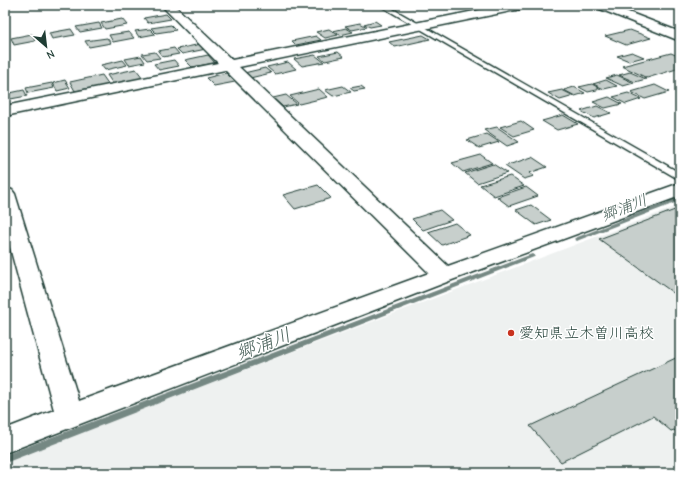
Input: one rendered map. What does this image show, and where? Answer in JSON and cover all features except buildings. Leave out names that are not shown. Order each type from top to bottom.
[{"type":"street","points":[[167,5],[444,276]]},
{"type":"street","points":[[5,111],[521,5]]},
{"type":"street","points":[[599,5],[680,37]]},
{"type":"street","points":[[5,441],[680,189]]},
{"type":"street","points":[[5,194],[70,416]]},
{"type":"lane","points":[[382,5],[680,177]]},
{"type":"shaded area","name":"愛知県立木曽川高校","points":[[680,205],[680,473],[5,473],[5,461]]},
{"type":"waterway","name":"郷浦川","points":[[577,239],[680,199]]},
{"type":"waterway","name":"郷浦川","points":[[5,459],[532,256]]},
{"type":"place","name":"愛知県立木曽川高校","points":[[511,333]]}]
